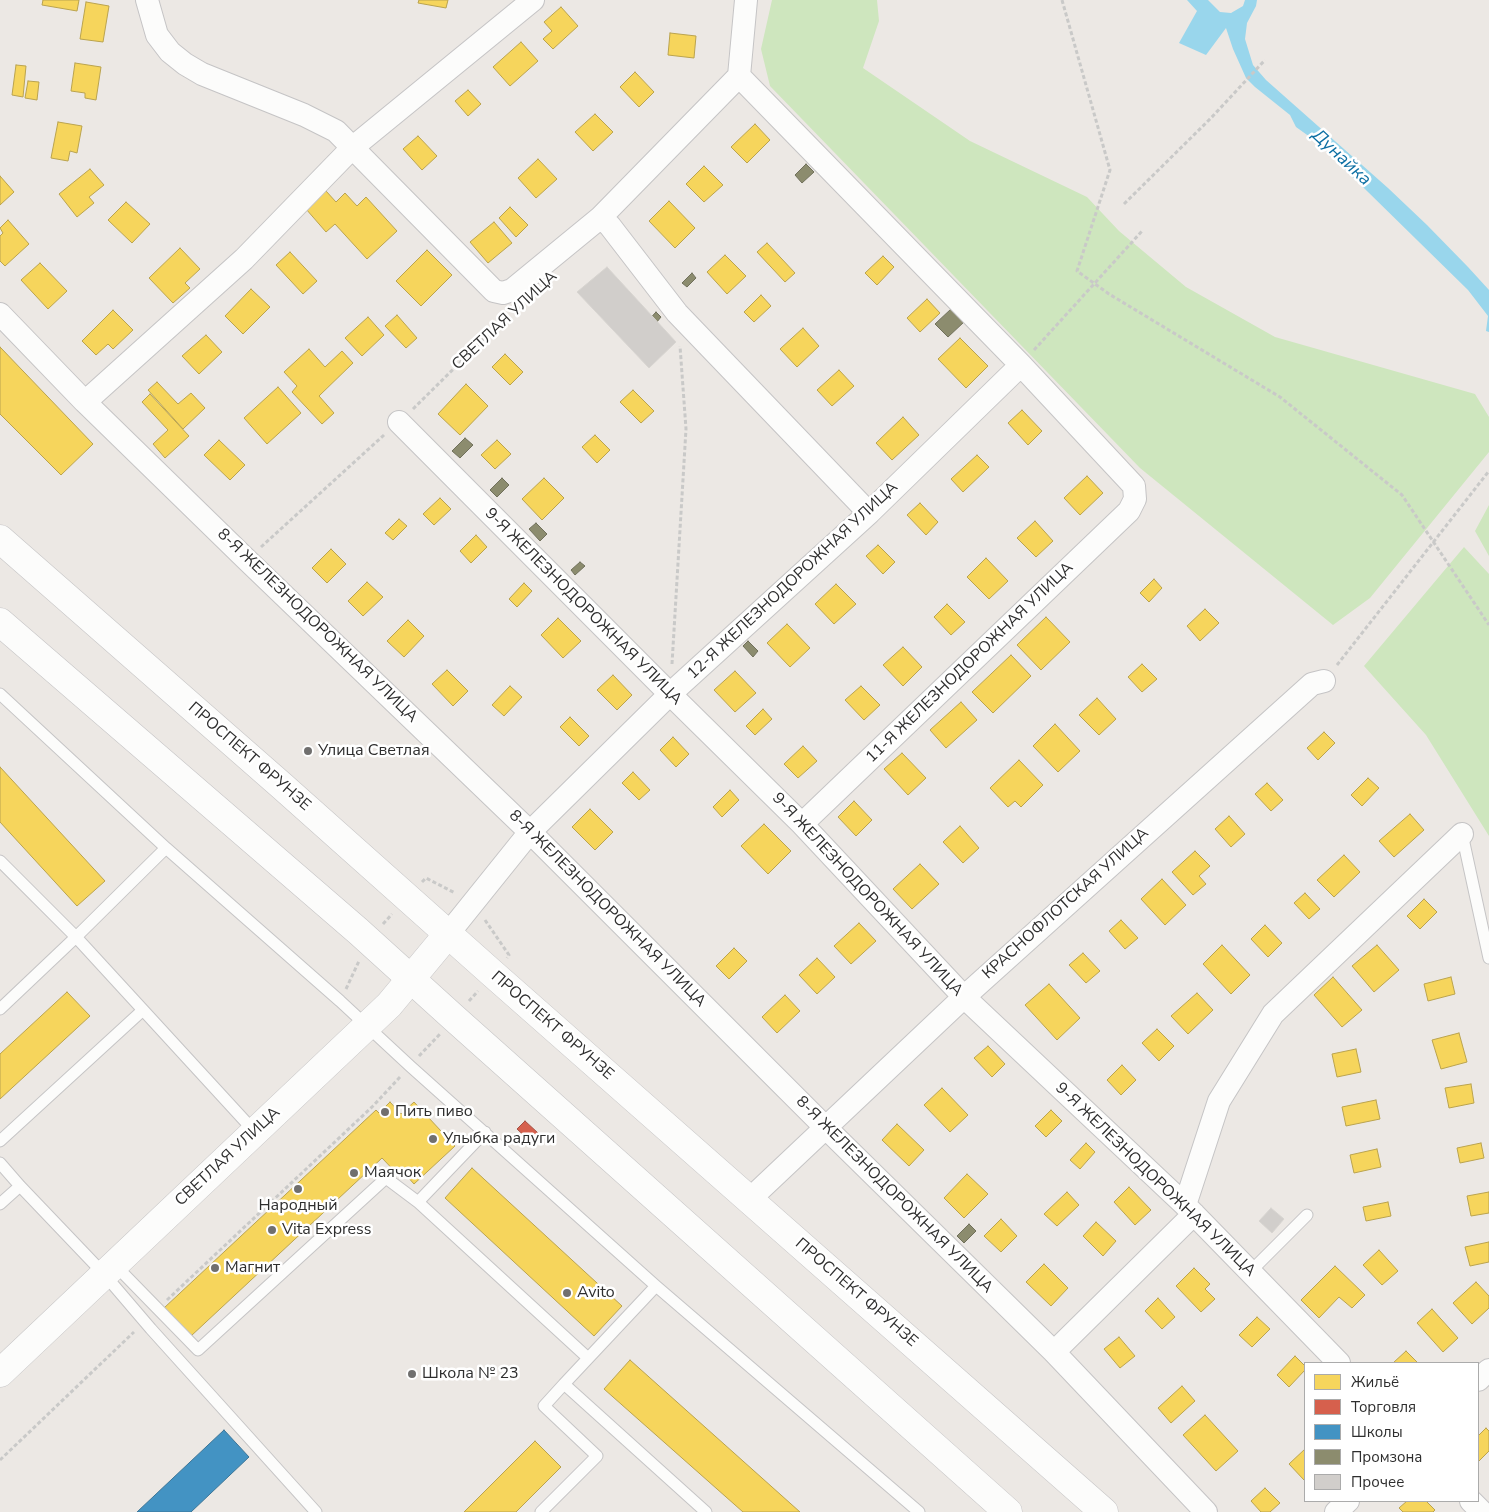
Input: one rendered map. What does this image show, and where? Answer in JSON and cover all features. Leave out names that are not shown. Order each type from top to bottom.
[{"type":"main road","name":"ПРОСПЕКТ ФРУНЗЕ","points":[[0,539],[448,934],[501,964],[750,1199],[1104,1512]]},
{"type":"main road","points":[[0,622],[358,931],[1008,1512]]},
{"type":"main road","name":"СВЕТЛАЯ УЛИЦА","points":[[0,1373],[389,1005],[448,934]]},
{"type":"street","points":[[147,0],[157,35],[170,52],[202,74],[304,115],[336,131],[494,291],[504,293],[512,290],[606,221],[740,76],[746,0]]},
{"type":"street","points":[[85,402],[244,259],[352,148],[533,0]]},
{"type":"street","points":[[740,76],[1021,365]]},
{"type":"street","points":[[606,221],[677,313],[869,513]]},
{"type":"street","name":"8-Я ЖЕЛЕЗНОДОРОЖНАЯ УЛИЦА","points":[[0,314],[85,402],[530,832],[825,1127],[1054,1352],[1206,1512]]},
{"type":"street","name":"11-Я ЖЕЛЕЗНОДОРОЖНАЯ УЛИЦА","points":[[802,824],[1122,518],[1136,499],[1134,486],[1021,365]]},
{"type":"street","name":"12-Я ЖЕЛЕЗНОДОРОЖНАЯ УЛИЦА","points":[[448,934],[530,832],[670,694],[869,513],[1021,365]]},
{"type":"street","name":"9-Я ЖЕЛЕЗНОДОРОЖНАЯ УЛИЦА","points":[[399,422],[802,824],[964,997],[1190,1209],[1338,1362]]},
{"type":"street","name":"КРАСНОФЛОТСКАЯ УЛИЦА","points":[[750,1199],[964,997],[1312,684],[1324,682]]},
{"type":"street","points":[[1054,1352],[1190,1209],[1219,1101],[1273,1014],[1462,834]]},
{"type":"street","points":[[1479,1379],[1489,1370]]},
{"type":"street","points":[[1336,1512],[1347,1502]]},
{"type":"street","points":[[1473,1502],[1482,1512]]},
{"type":"lane","points":[[0,694],[166,848],[340,1001],[656,1286],[919,1512]]},
{"type":"lane","points":[[1462,834],[1489,958]]},
{"type":"lane","points":[[0,1009],[166,848]]},
{"type":"lane","points":[[0,861],[76,937],[255,1132]]},
{"type":"lane","points":[[0,1141],[143,1010]]},
{"type":"lane","points":[[418,1202],[485,1132]]},
{"type":"lane","points":[[0,1163],[20,1186],[109,1269],[158,1309],[198,1350],[386,1178],[418,1202],[588,1358]]},
{"type":"lane","points":[[0,1204],[20,1186]]},
{"type":"lane","points":[[1250,1272],[1307,1215]]},
{"type":"lane","points":[[109,1269],[144,1322],[316,1512]]},
{"type":"lane","points":[[541,1512],[597,1456],[544,1406],[656,1286]]},
{"type":"lane","points":[[564,1384],[706,1512]]},
{"type":"path","points":[[1062,0],[1110,170],[1077,271],[1109,294],[1280,397],[1402,495],[1489,625]]},
{"type":"path","points":[[1124,204],[1211,118],[1265,60]]},
{"type":"path","points":[[1021,365],[1143,230]]},
{"type":"path","name":"СВЕТЛАЯ УЛИЦА","points":[[247,560],[399,422],[515,309]]},
{"type":"path","points":[[670,694],[686,429],[677,313]]},
{"type":"path","points":[[1324,682],[1489,471]]},
{"type":"path","points":[[158,1309],[373,1106],[501,964]]},
{"type":"path","points":[[0,1460],[144,1322]]},
{"type":"green space","points":[[772,0],[877,0],[879,21],[863,68],[970,141],[1087,197],[1119,231],[1186,287],[1275,337],[1475,394],[1489,417],[1489,452],[1370,598],[1333,625],[1140,468],[770,86],[761,49]]},
{"type":"green space","points":[[1489,505],[1489,556],[1475,531]]},
{"type":"green space","points":[[1464,547],[1489,574],[1489,836],[1426,735],[1364,666]]},
{"type":"water","name":"Дунайка","points":[[1187,0],[1208,0],[1220,12],[1231,13],[1243,6],[1245,0],[1257,0],[1247,23],[1245,39],[1253,65],[1266,80],[1427,225],[1489,290],[1489,332],[1486,331],[1488,316],[1468,290],[1317,142],[1296,127],[1290,115],[1246,78],[1226,28],[1206,55],[1179,43],[1197,11]]},
{"type":"building: Жильё","points":[[43,0],[79,0],[77,11],[42,5]]},
{"type":"building: Жильё","points":[[419,0],[448,0],[446,8],[418,3]]},
{"type":"building: Жильё","points":[[86,2],[109,6],[103,42],[80,39]]},
{"type":"building: Жильё","points":[[561,7],[578,26],[553,49],[543,39],[552,31],[544,22]]},
{"type":"building: Жильё","points":[[670,33],[696,36],[694,58],[668,55]]},
{"type":"building: Жильё","points":[[521,42],[538,61],[510,86],[493,67]]},
{"type":"building: Жильё","points":[[75,63],[101,67],[96,100],[85,98],[85,93],[71,91]]},
{"type":"building: Жильё","points":[[16,65],[26,66],[23,97],[12,95]]},
{"type":"building: Жильё","points":[[635,72],[654,92],[639,107],[620,87]]},
{"type":"building: Жильё","points":[[28,81],[39,82],[37,100],[25,98]]},
{"type":"building: Жильё","points":[[468,90],[481,104],[468,116],[455,101]]},
{"type":"building: Жильё","points":[[595,114],[613,132],[593,151],[575,132]]},
{"type":"building: Жильё","points":[[58,122],[82,126],[77,153],[70,151],[68,161],[51,158]]},
{"type":"building: Жильё","points":[[755,124],[770,140],[747,163],[731,147]]},
{"type":"building: Жильё","points":[[418,136],[437,156],[422,170],[403,149]]},
{"type":"building: Жильё","points":[[538,159],[557,179],[536,198],[518,178]]},
{"type":"building: Жильё","points":[[704,166],[723,185],[704,202],[686,184]]},
{"type":"building: Жильё","points":[[90,169],[104,185],[89,197],[94,203],[77,217],[59,194]]},
{"type":"building: Жильё","points":[[0,176],[14,192],[0,205]]},
{"type":"building: Жильё","points":[[326,191],[336,202],[345,193],[357,206],[366,197],[397,231],[367,259],[335,224],[326,232],[306,209]]},
{"type":"building: Жильё","points":[[669,201],[695,228],[675,248],[649,221]]},
{"type":"building: Жильё","points":[[126,202],[150,224],[132,243],[108,220]]},
{"type":"building: Жильё","points":[[510,207],[528,225],[516,237],[499,218]]},
{"type":"building: Жильё","points":[[8,220],[29,244],[5,266],[0,261],[0,236],[3,233],[0,228]]},
{"type":"building: Жильё","points":[[494,222],[512,243],[488,263],[470,242]]},
{"type":"building: Жильё","points":[[767,243],[795,273],[785,282],[757,252]]},
{"type":"building: Жильё","points":[[180,248],[200,269],[185,283],[190,288],[173,303],[149,278]]},
{"type":"building: Жильё","points":[[427,250],[452,275],[421,306],[396,281]]},
{"type":"building: Жильё","points":[[290,252],[317,281],[303,294],[276,265]]},
{"type":"building: Жильё","points":[[725,255],[746,276],[727,294],[707,272]]},
{"type":"building: Жильё","points":[[883,256],[894,267],[877,285],[865,273]]},
{"type":"building: Жильё","points":[[40,263],[67,291],[48,309],[21,280]]},
{"type":"building: Жильё","points":[[251,289],[270,307],[243,334],[225,316]]},
{"type":"building: Жильё","points":[[761,295],[771,306],[754,322],[744,312]]},
{"type":"building: Жильё","points":[[927,299],[940,313],[920,332],[907,318]]},
{"type":"building: Жильё","points":[[113,310],[133,330],[113,349],[108,344],[96,355],[82,341]]},
{"type":"building: Жильё","points":[[397,315],[417,338],[406,348],[385,326]]},
{"type":"building: Жильё","points":[[368,317],[384,335],[362,356],[345,338]]},
{"type":"building: Жильё","points":[[803,328],[819,346],[797,367],[780,349]]},
{"type":"building: Жильё","points":[[206,335],[222,352],[199,374],[182,356]]},
{"type":"building: Жильё","points":[[960,338],[988,366],[966,388],[938,359]]},
{"type":"building: Жильё","points":[[0,347],[93,444],[61,475],[0,414]]},
{"type":"building: Жильё","points":[[309,349],[325,367],[342,351],[353,363],[319,396],[334,413],[322,424],[292,392],[297,386],[284,372]]},
{"type":"building: Жильё","points":[[505,354],[523,372],[510,385],[492,367]]},
{"type":"building: Жильё","points":[[839,370],[854,386],[832,406],[817,390]]},
{"type":"building: Жильё","points":[[157,382],[178,404],[191,393],[205,408],[183,429],[148,390]]},
{"type":"building: Жильё","points":[[466,384],[488,406],[460,435],[438,414]]},
{"type":"building: Жильё","points":[[278,387],[301,413],[267,444],[244,418]]},
{"type":"building: Жильё","points":[[633,390],[654,411],[641,423],[620,402]]},
{"type":"building: Жильё","points":[[150,394],[189,436],[165,458],[153,444],[168,430],[142,402]]},
{"type":"building: Жильё","points":[[1022,410],[1042,431],[1028,445],[1008,423]]},
{"type":"building: Жильё","points":[[903,417],[919,435],[892,460],[876,443]]},
{"type":"building: Жильё","points":[[595,435],[610,450],[597,463],[582,447]]},
{"type":"building: Жильё","points":[[219,440],[245,465],[230,480],[204,455]]},
{"type":"building: Жильё","points":[[497,440],[511,454],[495,469],[481,455]]},
{"type":"building: Жильё","points":[[977,455],[989,467],[963,492],[951,479]]},
{"type":"building: Жильё","points":[[1087,476],[1103,493],[1080,515],[1064,498]]},
{"type":"building: Жильё","points":[[544,478],[564,498],[542,520],[522,499]]},
{"type":"building: Жильё","points":[[440,498],[451,509],[434,525],[423,514]]},
{"type":"building: Жильё","points":[[920,503],[938,522],[926,535],[907,515]]},
{"type":"building: Жильё","points":[[399,519],[407,526],[393,540],[385,533]]},
{"type":"building: Жильё","points":[[1035,521],[1053,541],[1036,557],[1017,538]]},
{"type":"building: Жильё","points":[[476,535],[487,547],[471,563],[460,551]]},
{"type":"building: Жильё","points":[[878,545],[895,562],[883,574],[866,556]]},
{"type":"building: Жильё","points":[[331,549],[346,564],[327,583],[312,568]]},
{"type":"building: Жильё","points":[[986,558],[1008,581],[989,599],[967,577]]},
{"type":"building: Жильё","points":[[1154,579],[1162,588],[1149,602],[1140,593]]},
{"type":"building: Жильё","points":[[367,582],[383,597],[363,616],[348,601]]},
{"type":"building: Жильё","points":[[524,583],[532,591],[517,607],[509,599]]},
{"type":"building: Жильё","points":[[836,584],[856,604],[834,624],[815,604]]},
{"type":"building: Жильё","points":[[947,604],[965,622],[951,635],[934,617]]},
{"type":"building: Жильё","points":[[1205,609],[1219,623],[1200,641],[1187,626]]},
{"type":"building: Жильё","points":[[1046,617],[1070,642],[1041,670],[1017,645]]},
{"type":"building: Жильё","points":[[558,618],[581,641],[563,658],[541,635]]},
{"type":"building: Жильё","points":[[408,620],[424,636],[404,657],[387,641]]},
{"type":"building: Жильё","points":[[787,624],[810,648],[790,667],[767,643]]},
{"type":"building: Жильё","points":[[903,647],[922,667],[903,686],[883,665]]},
{"type":"building: Жильё","points":[[1011,655],[1031,676],[993,713],[972,692]]},
{"type":"building: Жильё","points":[[1142,664],[1157,679],[1142,692],[1128,677]]},
{"type":"building: Жильё","points":[[447,670],[468,691],[453,706],[432,684]]},
{"type":"building: Жильё","points":[[735,671],[756,693],[735,712],[714,690]]},
{"type":"building: Жильё","points":[[613,675],[632,695],[617,710],[597,690]]},
{"type":"building: Жильё","points":[[510,686],[522,697],[504,716],[492,705]]},
{"type":"building: Жильё","points":[[861,686],[880,705],[864,720],[845,700]]},
{"type":"building: Жильё","points":[[1097,698],[1116,719],[1099,735],[1079,715]]},
{"type":"building: Жильё","points":[[961,702],[977,720],[946,748],[930,730]]},
{"type":"building: Жильё","points":[[763,709],[772,719],[755,735],[746,726]]},
{"type":"building: Жильё","points":[[570,717],[589,736],[579,746],[560,727]]},
{"type":"building: Жильё","points":[[1055,724],[1080,751],[1058,772],[1033,746]]},
{"type":"building: Жильё","points":[[1324,732],[1335,743],[1318,760],[1307,748]]},
{"type":"building: Жильё","points":[[673,737],[689,754],[676,767],[660,750]]},
{"type":"building: Жильё","points":[[803,746],[817,761],[798,778],[784,764]]},
{"type":"building: Жильё","points":[[902,753],[926,778],[908,795],[884,769]]},
{"type":"building: Жильё","points":[[1019,760],[1043,785],[1021,807],[1015,801],[1008,807],[990,788]]},
{"type":"building: Жильё","points":[[0,767],[105,881],[77,906],[0,822]]},
{"type":"building: Жильё","points":[[633,772],[650,790],[639,800],[622,783]]},
{"type":"building: Жильё","points":[[1368,778],[1379,788],[1362,806],[1351,795]]},
{"type":"building: Жильё","points":[[1267,783],[1283,800],[1271,811],[1255,794]]},
{"type":"building: Жильё","points":[[730,790],[739,800],[722,817],[713,807]]},
{"type":"building: Жильё","points":[[854,801],[872,820],[856,836],[838,817]]},
{"type":"building: Жильё","points":[[590,809],[613,832],[595,850],[572,827]]},
{"type":"building: Жильё","points":[[1410,814],[1424,830],[1394,857],[1379,841]]},
{"type":"building: Жильё","points":[[1229,816],[1245,834],[1231,847],[1215,829]]},
{"type":"building: Жильё","points":[[764,824],[791,851],[768,874],[741,846]]},
{"type":"building: Жильё","points":[[960,826],[979,848],[963,863],[943,842]]},
{"type":"building: Жильё","points":[[1195,851],[1210,866],[1199,876],[1206,884],[1193,895],[1172,872]]},
{"type":"building: Жильё","points":[[1344,855],[1360,872],[1334,897],[1317,880]]},
{"type":"building: Жильё","points":[[920,864],[939,884],[912,909],[893,889]]},
{"type":"building: Жильё","points":[[1162,879],[1186,905],[1165,925],[1141,899]]},
{"type":"building: Жильё","points":[[1305,893],[1320,909],[1309,919],[1294,903]]},
{"type":"building: Жильё","points":[[1424,899],[1437,912],[1420,929],[1407,916]]},
{"type":"building: Жильё","points":[[1121,920],[1138,938],[1125,949],[1109,931]]},
{"type":"building: Жильё","points":[[859,923],[876,941],[851,964],[834,946]]},
{"type":"building: Жильё","points":[[1265,925],[1282,943],[1268,957],[1251,939]]},
{"type":"building: Жильё","points":[[1222,945],[1250,975],[1231,994],[1203,964]]},
{"type":"building: Жильё","points":[[1377,945],[1399,970],[1374,992],[1352,966]]},
{"type":"building: Жильё","points":[[734,948],[747,961],[729,979],[716,966]]},
{"type":"building: Жильё","points":[[1083,953],[1100,971],[1086,983],[1069,965]]},
{"type":"building: Жильё","points":[[817,958],[835,977],[817,994],[799,975]]},
{"type":"building: Жильё","points":[[1333,977],[1362,1010],[1342,1027],[1314,995]]},
{"type":"building: Жильё","points":[[1451,977],[1455,994],[1428,1001],[1424,984]]},
{"type":"building: Жильё","points":[[1049,984],[1080,1018],[1057,1040],[1025,1005]]},
{"type":"building: Жильё","points":[[67,992],[90,1016],[0,1099],[0,1054]]},
{"type":"building: Жильё","points":[[1197,993],[1213,1010],[1188,1034],[1171,1016]]},
{"type":"building: Жильё","points":[[785,995],[800,1011],[777,1033],[762,1017]]},
{"type":"building: Жильё","points":[[1157,1029],[1174,1046],[1159,1061],[1142,1043]]},
{"type":"building: Жильё","points":[[1459,1033],[1467,1062],[1441,1069],[1432,1040]]},
{"type":"building: Жильё","points":[[988,1046],[1005,1064],[992,1077],[974,1058]]},
{"type":"building: Жильё","points":[[1356,1049],[1361,1072],[1337,1077],[1332,1054]]},
{"type":"building: Жильё","points":[[1122,1065],[1136,1080],[1121,1095],[1107,1080]]},
{"type":"building: Жильё","points":[[1471,1084],[1474,1103],[1449,1108],[1445,1088]]},
{"type":"building: Жильё","points":[[942,1088],[968,1115],[950,1132],[924,1105]]},
{"type":"building: Жильё","points":[[1376,1100],[1380,1119],[1346,1126],[1342,1107]]},
{"type":"building: Жильё","points":[[390,1102],[401,1114],[414,1102],[455,1146],[414,1184],[406,1175],[402,1179],[382,1158],[191,1336],[164,1308],[376,1110],[379,1113]]},
{"type":"building: Жильё","points":[[1051,1110],[1062,1121],[1046,1137],[1035,1126]]},
{"type":"building: Жильё","points":[[897,1124],[924,1150],[909,1166],[882,1140]]},
{"type":"building: Жильё","points":[[1086,1143],[1095,1152],[1080,1169],[1070,1160]]},
{"type":"building: Жильё","points":[[1481,1143],[1484,1158],[1460,1163],[1457,1148]]},
{"type":"building: Жильё","points":[[1377,1149],[1381,1167],[1354,1173],[1350,1155]]},
{"type":"building: Жильё","points":[[472,1168],[622,1306],[594,1336],[445,1198]]},
{"type":"building: Жильё","points":[[967,1174],[988,1194],[964,1218],[944,1198]]},
{"type":"building: Жильё","points":[[1129,1187],[1151,1210],[1135,1225],[1114,1202]]},
{"type":"building: Жильё","points":[[1067,1192],[1079,1205],[1057,1226],[1044,1214]]},
{"type":"building: Жильё","points":[[1489,1192],[1489,1213],[1471,1216],[1467,1196]]},
{"type":"building: Жильё","points":[[1388,1202],[1391,1216],[1366,1221],[1363,1207]]},
{"type":"building: Жильё","points":[[1001,1219],[1017,1236],[1001,1252],[984,1236]]},
{"type":"building: Жильё","points":[[1096,1222],[1116,1241],[1103,1256],[1083,1236]]},
{"type":"building: Жильё","points":[[1489,1242],[1489,1262],[1470,1266],[1465,1247]]},
{"type":"building: Жильё","points":[[1379,1250],[1398,1271],[1382,1285],[1363,1265]]},
{"type":"building: Жильё","points":[[1044,1264],[1068,1288],[1051,1306],[1026,1282]]},
{"type":"building: Жильё","points":[[1335,1266],[1365,1295],[1352,1308],[1339,1297],[1319,1318],[1301,1300]]},
{"type":"building: Жильё","points":[[1194,1268],[1210,1284],[1205,1289],[1215,1299],[1201,1312],[1176,1286]]},
{"type":"building: Жильё","points":[[1476,1282],[1489,1296],[1489,1308],[1472,1324],[1453,1303]]},
{"type":"building: Жильё","points":[[1158,1298],[1175,1317],[1162,1329],[1145,1311]]},
{"type":"building: Жильё","points":[[1432,1309],[1458,1338],[1443,1352],[1417,1323]]},
{"type":"building: Жильё","points":[[1257,1317],[1270,1329],[1252,1347],[1239,1335]]},
{"type":"building: Жильё","points":[[1119,1337],[1135,1356],[1120,1368],[1104,1349]]},
{"type":"building: Жильё","points":[[1406,1351],[1417,1362],[1394,1362]]},
{"type":"building: Жильё","points":[[1295,1356],[1304,1365],[1304,1371],[1289,1387],[1277,1375]]},
{"type":"building: Жильё","points":[[630,1360],[800,1512],[743,1512],[604,1389]]},
{"type":"building: Жильё","points":[[1182,1386],[1195,1401],[1171,1423],[1158,1408]]},
{"type":"building: Жильё","points":[[1205,1415],[1238,1451],[1216,1471],[1183,1435]]},
{"type":"building: Жильё","points":[[1486,1428],[1489,1431],[1489,1451],[1479,1461],[1479,1435]]},
{"type":"building: Жильё","points":[[535,1441],[561,1467],[516,1512],[464,1512]]},
{"type":"building: Жильё","points":[[1304,1450],[1304,1480],[1289,1464]]},
{"type":"building: Жильё","points":[[1265,1488],[1280,1503],[1270,1512],[1261,1512],[1251,1501]]},
{"type":"building: Жильё","points":[[1406,1502],[1427,1502],[1435,1510],[1433,1512],[1403,1512],[1399,1508]]},
{"type":"building: Торговля","points":[[525,1121],[538,1133],[530,1141],[517,1129]]},
{"type":"building: Школы","points":[[224,1430],[249,1457],[191,1512],[137,1512]]},
{"type":"building: Промзона","points":[[806,164],[814,172],[802,183],[795,175]]},
{"type":"building: Промзона","points":[[692,273],[696,278],[687,287],[682,283]]},
{"type":"building: Промзона","points":[[951,309],[964,322],[948,337],[935,324]]},
{"type":"building: Промзона","points":[[656,312],[661,317],[652,328],[646,323]]},
{"type":"building: Промзона","points":[[465,438],[473,445],[460,458],[452,451]]},
{"type":"building: Промзона","points":[[502,478],[509,485],[497,497],[490,490]]},
{"type":"building: Промзона","points":[[536,523],[547,534],[540,541],[529,529]]},
{"type":"building: Промзона","points":[[580,562],[585,566],[575,575],[571,570]]},
{"type":"building: Промзона","points":[[748,641],[758,651],[753,657],[743,646]]},
{"type":"building: Промзона","points":[[969,1224],[976,1231],[964,1243],[957,1236]]},
{"type":"building: Прочее","points":[[607,267],[676,342],[649,368],[577,292]]},
{"type":"building: Прочее","points":[[1271,1208],[1284,1219],[1272,1233],[1259,1221]]},
{"type":"place","name":"Улица Светлая","points":[[308,751]]},
{"type":"place","name":"Пить пиво","points":[[385,1112]]},
{"type":"place","name":"Улыбка радуги","points":[[433,1139]]},
{"type":"place","name":"Маячок","points":[[354,1173]]},
{"type":"place","name":"Народный","points":[[298,1189]]},
{"type":"place","name":"Vita Express","points":[[272,1230]]},
{"type":"place","name":"Магнит","points":[[215,1268]]},
{"type":"place","name":"Avito","points":[[567,1293]]},
{"type":"place","name":"Школа № 23","points":[[412,1374]]}]
